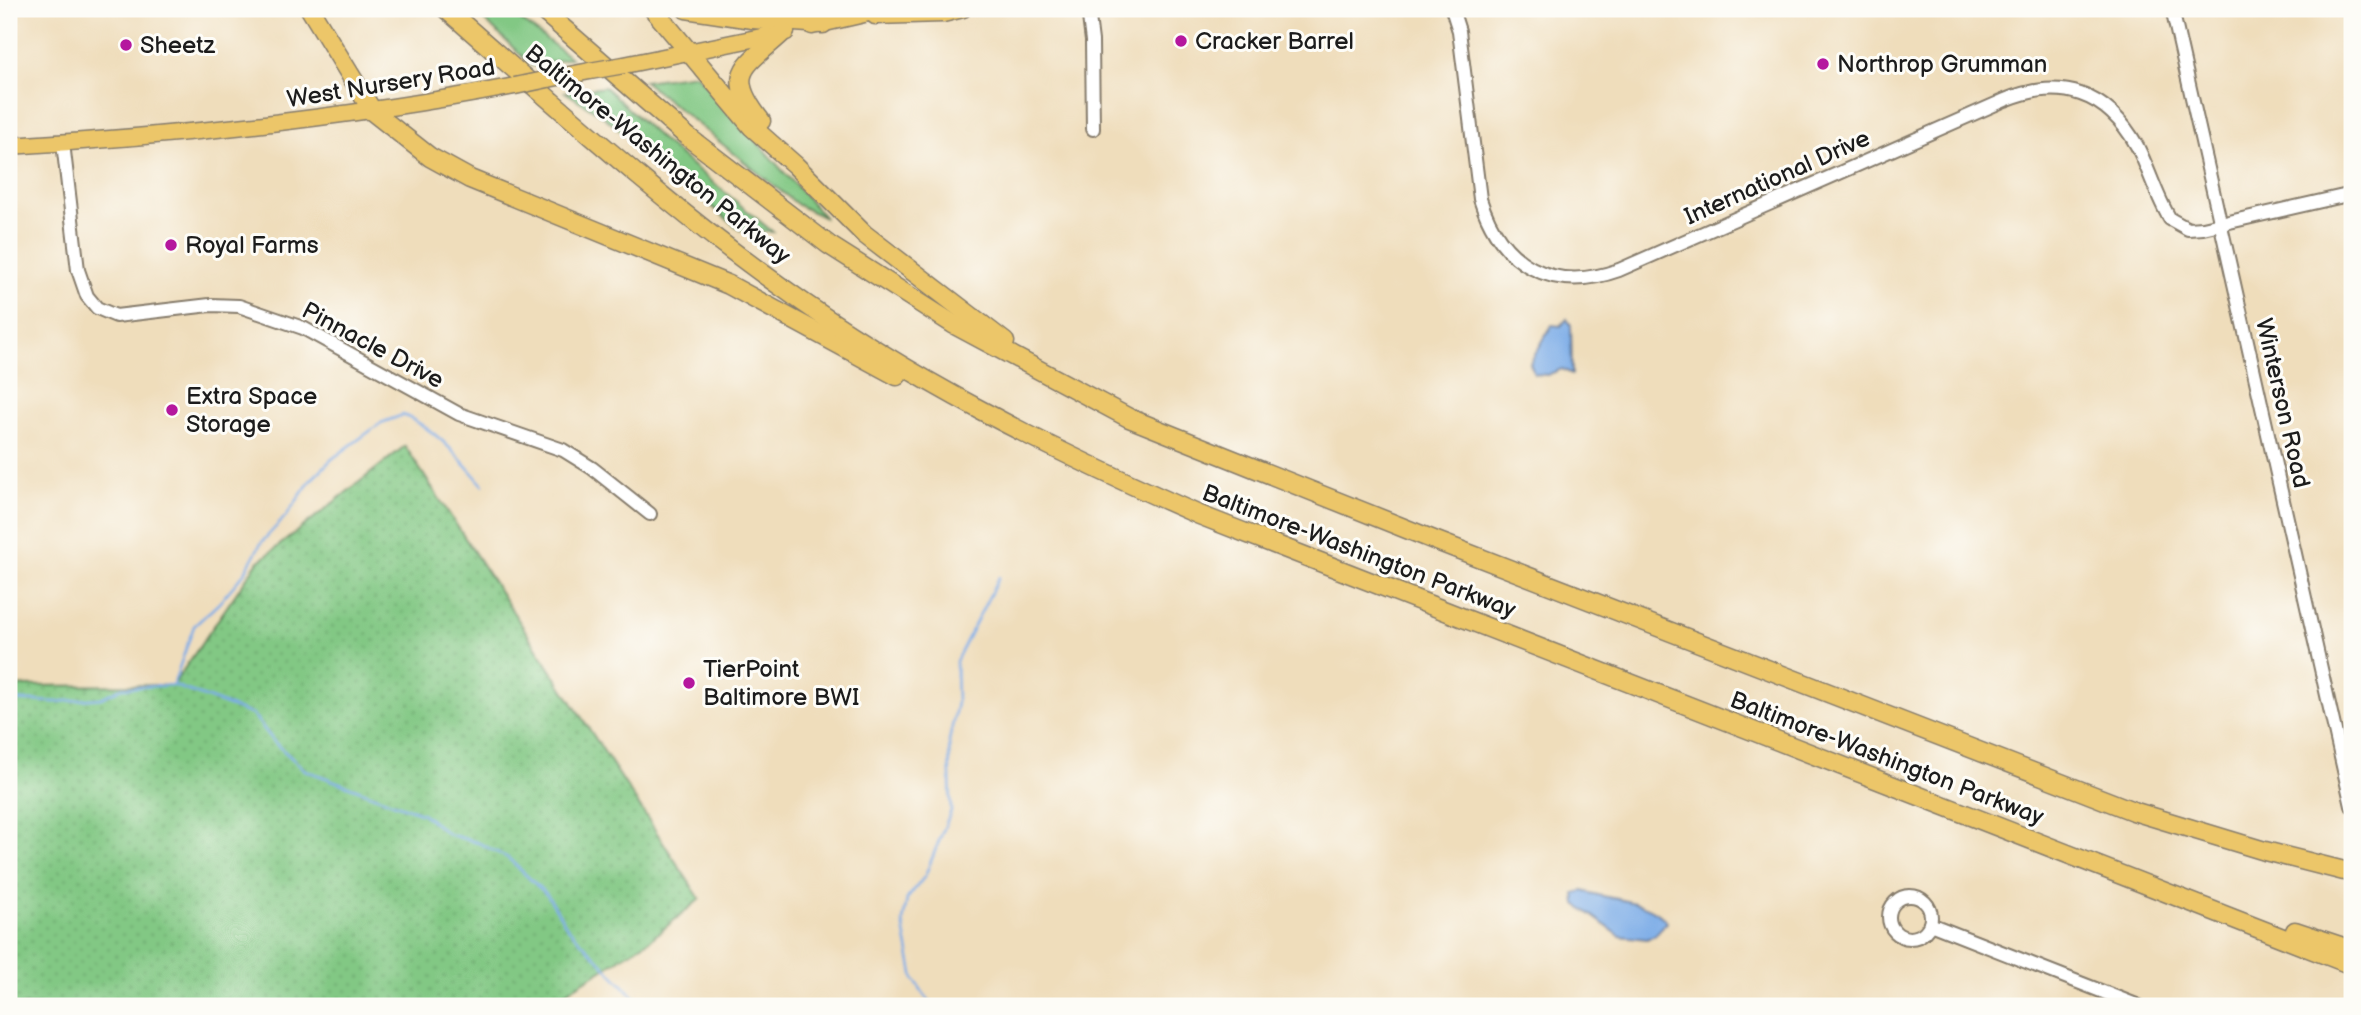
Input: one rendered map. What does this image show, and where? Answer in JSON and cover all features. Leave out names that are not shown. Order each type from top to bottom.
[{"type":"highway","points":[[310,9],[373,112],[412,145],[444,166],[729,285],[995,429],[1077,461]]},
{"type":"highway","name":"Baltimore-Washington Parkway","points":[[446,9],[639,177],[781,288],[919,377],[1077,461],[1196,514],[2352,965]]},
{"type":"highway","name":"Baltimore-Washington Parkway","points":[[541,9],[762,196],[876,277],[1032,369],[1129,418],[1191,440],[1360,511],[2133,811],[2265,851],[2347,870]]},
{"type":"highway","points":[[653,9],[752,127],[795,165],[864,234],[995,335],[1037,361],[1191,440]]},
{"type":"highway","points":[[685,9],[752,19],[823,24]]},
{"type":"highway","points":[[783,32],[744,65],[740,78],[749,106],[795,165]]},
{"type":"highway","points":[[1903,791],[1954,802],[2174,887],[2352,950]]},
{"type":"highway","points":[[2091,864],[2148,896],[2352,975]]},
{"type":"main road","name":"West Nursery Road","points":[[9,146],[254,128],[373,112],[624,65],[886,9]]},
{"type":"main road","name":"West Nursery Road","points":[[858,17],[963,9]]},
{"type":"street","points":[[1088,9],[1092,41],[1093,129]]},
{"type":"street","name":"International Drive","points":[[1452,9],[1459,31],[1480,199],[1488,223],[1513,256],[1555,277],[1597,278],[1619,270],[2005,100],[2043,87],[2066,90],[2089,98],[2118,118],[2137,147],[2170,219],[2188,229],[2352,194]]},
{"type":"street","name":"International Drive","points":[[1459,31],[1461,9]]},
{"type":"street","name":"Winterson Road","points":[[2172,9],[2352,806]]},
{"type":"street","name":"Pinnacle Drive","points":[[63,143],[78,270],[87,296],[97,308],[116,316],[211,305],[239,306],[303,328],[458,414],[563,450],[592,468],[650,514]]},
{"type":"street","points":[[1930,924],[2139,1006]]},
{"type":"green space","points":[[473,9],[506,9],[571,58],[532,66]]},
{"type":"green space","points":[[696,74],[825,218],[798,205],[644,81]]},
{"type":"green space","points":[[605,87],[664,142],[773,232],[740,230],[603,116],[565,92]]},
{"type":"green space","points":[[405,446],[700,899],[650,940],[544,1006],[9,1006],[9,686],[173,685],[257,563]]},
{"type":"water","points":[[1567,319],[1571,325],[1572,374],[1562,369],[1547,375],[1534,374],[1530,363],[1552,325],[1561,326]]},
{"type":"water","points":[[1583,891],[1639,904],[1659,914],[1667,922],[1647,939],[1620,936],[1576,904],[1575,893]]},
{"type":"waterway","points":[[173,685],[194,626],[219,603],[245,572],[261,543],[286,516],[311,480],[332,459],[381,423],[403,415],[416,421],[447,446],[483,485]]},
{"type":"waterway","points":[[932,1006],[914,979],[903,922],[907,899],[925,876],[951,811],[949,741],[957,703],[956,661],[999,577]]},
{"type":"waterway","points":[[9,700],[55,702],[101,698],[122,688],[173,685],[253,715],[275,743],[305,770],[423,814],[448,834],[479,843],[508,858],[548,896],[567,927],[643,1006]]},
{"type":"place","name":"Cracker Barrel","points":[[1181,41]]},
{"type":"place","name":"Sheetz","points":[[126,45]]},
{"type":"place","name":"Northrop Grumman","points":[[1823,64]]},
{"type":"place","name":"Royal Farms","points":[[171,245]]},
{"type":"place","name":"Extra Space Storage","points":[[172,410]]},
{"type":"place","name":"TierPoint Baltimore BWI","points":[[689,683]]}]
